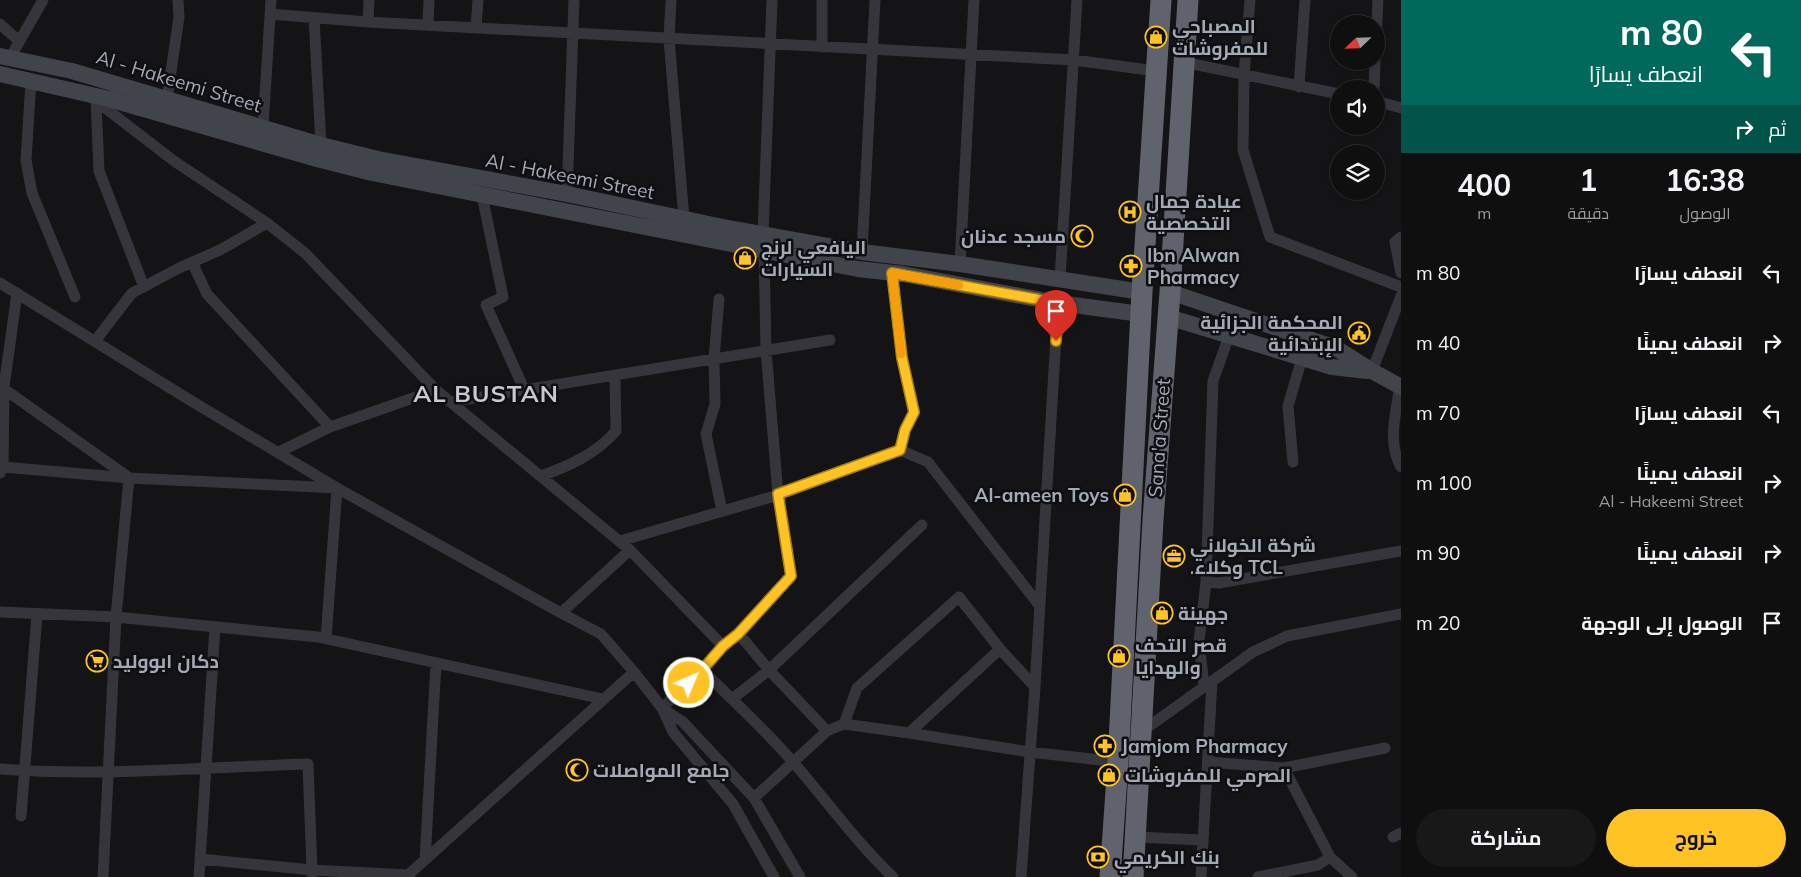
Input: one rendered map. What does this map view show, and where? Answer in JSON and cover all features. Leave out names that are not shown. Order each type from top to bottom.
[{"type":"highway","name":"Sana'a Street","points":[[1110,877],[1160,0]]},
{"type":"highway","name":"Sana'a Street","points":[[1133,877],[1153,520],[1170,292],[1188,0]]},
{"type":"highway","points":[[1132,470],[1138,479],[1148,481],[1156,474]]},
{"type":"highway","points":[[1130,514],[1141,509],[1148,513],[1153,520]]},
{"type":"street","points":[[5,57],[20,41],[43,0]]},
{"type":"street","points":[[168,98],[179,17],[178,0]]},
{"type":"street","points":[[263,127],[271,0]]},
{"type":"street","points":[[368,22],[369,0]]},
{"type":"street","points":[[428,25],[429,0]]},
{"type":"street","points":[[476,28],[478,0]]},
{"type":"street","points":[[567,194],[574,0]]},
{"type":"street","points":[[672,0],[669,38],[684,219]]},
{"type":"street","points":[[662,708],[702,670],[723,646],[738,634],[791,576],[778,494],[766,350],[764,242],[769,44],[772,0]]},
{"type":"street","points":[[822,0],[822,47]]},
{"type":"street","points":[[862,252],[875,0]]},
{"type":"street","points":[[960,264],[974,0]]},
{"type":"street","points":[[1060,279],[1077,0]]},
{"type":"street","points":[[1250,0],[1244,75],[1243,150],[1270,237],[1401,287]]},
{"type":"street","points":[[1299,86],[1305,0]]},
{"type":"street","points":[[1377,15],[1378,0]]},
{"type":"street","points":[[270,14],[368,22],[1074,60],[1156,70]]},
{"type":"street","points":[[314,18],[321,145]]},
{"type":"street","points":[[0,24],[20,41]]},
{"type":"street","name":"Al - Hakeemi Street","points":[[5,57],[72,71],[321,145],[378,159],[567,194],[684,219],[858,269],[892,273],[1058,303],[1141,314]]},
{"type":"street","points":[[1183,62],[1330,92]]},
{"type":"street","name":"Al - Hakeemi Street","points":[[0,74],[372,173],[482,194],[764,242],[960,264],[1142,292]]},
{"type":"street","points":[[31,81],[26,160],[32,193],[75,297]]},
{"type":"street","points":[[90,97],[174,160],[267,223],[305,253],[436,390],[630,550],[723,646]]},
{"type":"street","points":[[90,97],[99,171],[144,287]]},
{"type":"street","points":[[1385,104],[1401,108]]},
{"type":"street","points":[[482,194],[503,296],[486,305],[524,391]]},
{"type":"street","points":[[95,342],[132,293],[192,262],[220,250],[267,223]]},
{"type":"street","points":[[1401,237],[1395,242],[1401,273]]},
{"type":"street","points":[[192,262],[207,294],[330,427]]},
{"type":"street","points":[[892,273],[902,358],[914,412],[905,430],[900,450]]},
{"type":"street","points":[[0,283],[192,402],[337,488],[602,634],[662,708],[673,732],[733,804],[774,877]]},
{"type":"street","points":[[1170,292],[1336,348],[1400,386],[1394,426],[1394,446],[1401,467]]},
{"type":"street","points":[[17,293],[2,386],[1,468],[129,478],[337,488]]},
{"type":"street","points":[[1372,371],[1401,296]]},
{"type":"street","points":[[719,299],[714,359],[715,404],[706,434],[722,511]]},
{"type":"street","points":[[1021,877],[1035,687],[1058,303]]},
{"type":"street","points":[[1168,317],[1332,367],[1372,371]]},
{"type":"street","points":[[1201,877],[1208,762],[1208,684],[1199,641],[1206,582],[1213,381],[1229,336]]},
{"type":"street","points":[[450,402],[830,340]]},
{"type":"street","points":[[1293,462],[1288,406],[1302,358]]},
{"type":"street","points":[[540,476],[573,464],[607,442],[616,431],[615,376]]},
{"type":"street","points":[[2,386],[129,478]]},
{"type":"street","points":[[278,452],[330,427],[436,390]]},
{"type":"street","points":[[620,542],[778,494],[900,450],[928,462],[1039,605]]},
{"type":"street","points":[[103,877],[116,617],[129,478]]},
{"type":"street","points":[[326,639],[337,488]]},
{"type":"street","points":[[732,699],[769,670],[922,525]]},
{"type":"street","points":[[561,613],[630,550]]},
{"type":"street","points":[[1206,582],[1219,584],[1401,551]]},
{"type":"street","points":[[844,724],[857,688],[959,597],[1000,649],[1035,687]]},
{"type":"street","points":[[21,816],[23,770],[37,614]]},
{"type":"street","points":[[1,616],[37,614],[116,617],[326,639],[603,699]]},
{"type":"street","points":[[1141,732],[1253,652],[1287,636],[1401,614]]},
{"type":"street","points":[[198,877],[215,627]]},
{"type":"street","points":[[738,634],[827,731]]},
{"type":"street","points":[[909,733],[1000,649]]},
{"type":"street","points":[[425,860],[436,663]]},
{"type":"street","points":[[702,670],[793,762],[872,857],[893,877]]},
{"type":"street","points":[[200,859],[312,874],[408,876],[634,672]]},
{"type":"street","points":[[662,708],[683,722],[754,798],[800,877]]},
{"type":"street","points":[[754,798],[827,731],[844,724],[1030,752],[1118,762]]},
{"type":"street","points":[[1208,762],[1284,768],[1385,748]]},
{"type":"street","points":[[0,769],[109,771],[308,764],[312,874]]},
{"type":"street","points":[[1284,768],[1330,857],[1352,877]]},
{"type":"street","points":[[1135,837],[1204,840]]},
{"type":"street","points":[[1258,877],[1318,865],[1330,857]]},
{"type":"slow traffic","points":[[901,354],[892,273],[959,285]]},
{"type":"place","name":"المصباحي للمفروشات","points":[[1156,37]]},
{"type":"place","name":"عيادة جمال التخصصية","points":[[1130,212]]},
{"type":"place","name":"مسجد عدنان","points":[[1082,236]]},
{"type":"place","name":"اليافعي لرنج السيارات","points":[[745,258]]},
{"type":"place","name":"Ibn Alwan Pharmacy","points":[[1131,266]]},
{"type":"place","name":"المحكمة الجزائية الإبتدائية","points":[[1359,333]]},
{"type":"place","name":"Al-ameen Toys","points":[[1125,495]]},
{"type":"place","name":"شركة الخولاني .وكلاء TCL","points":[[1174,556]]},
{"type":"place","name":"جهينة","points":[[1162,613]]},
{"type":"place","name":"قصر التحف والهدايا","points":[[1119,656]]},
{"type":"place","name":"دكان ابووليد","points":[[97,661]]},
{"type":"place","name":"Jamjom Pharmacy","points":[[1105,746]]},
{"type":"place","name":"جامع المواصلات","points":[[577,770]]},
{"type":"place","name":"الصرمي للمفروشات","points":[[1109,775]]},
{"type":"place","name":"بنك الكريمي","points":[[1098,857]]},
{"type":"district","name":"AL BUSTAN","points":[[486,394]]},
{"type":"route","points":[[689,683],[723,646],[738,634],[791,576],[778,494],[900,450],[905,430],[914,412],[902,358],[892,273],[1058,303],[1056,341]]}]
